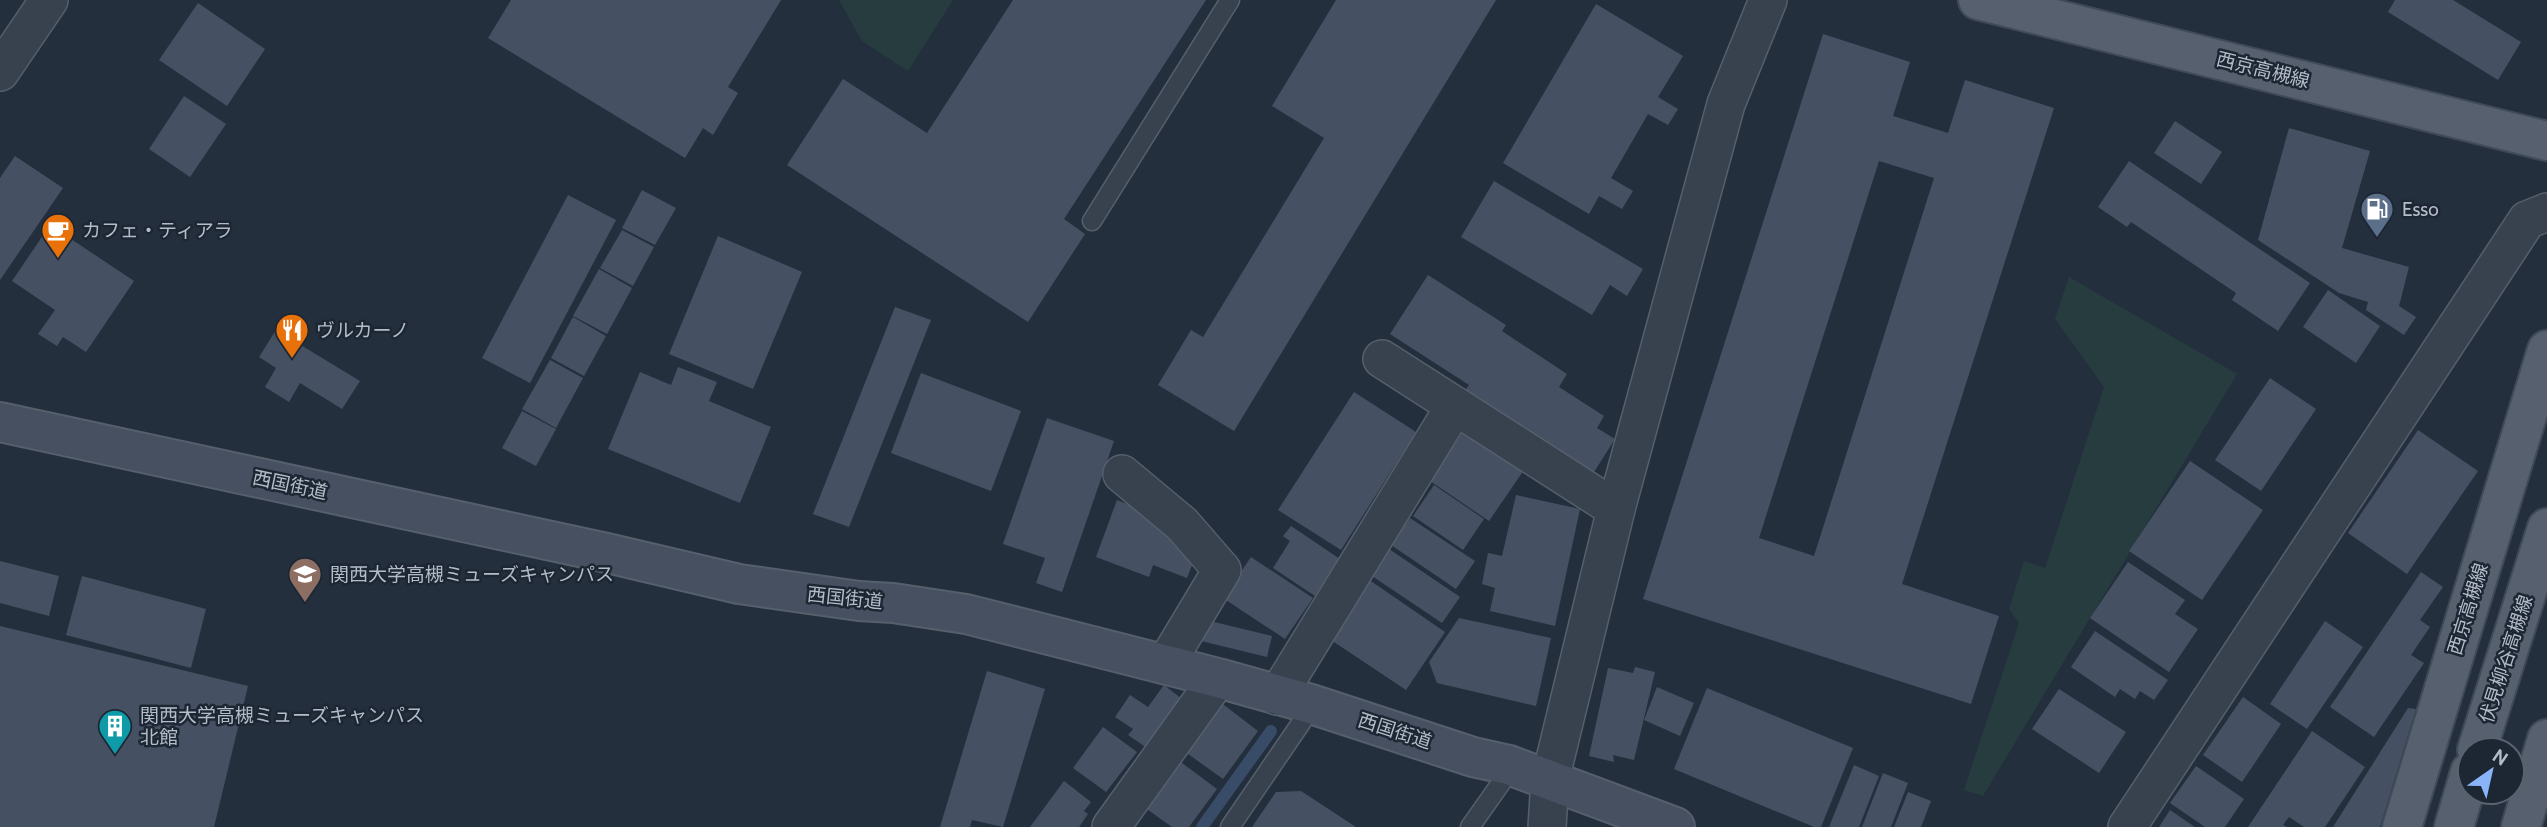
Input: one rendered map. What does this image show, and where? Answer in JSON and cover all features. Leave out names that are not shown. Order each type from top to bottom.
[{"type":"main road","name":"西京高槻線","points":[[1978,0],[2547,141]]},
{"type":"main road","name":"西京高槻線","points":[[2402,827],[2547,350]]},
{"type":"main road","name":"伏見柳谷高槻線","points":[[2481,736],[2547,528]]},
{"type":"main road","points":[[2521,827],[2547,739]]},
{"type":"main road","points":[[2454,827],[2460,806]]},
{"type":"street","points":[[0,72],[50,0]]},
{"type":"street","points":[[1547,827],[1550,780],[1616,509],[1726,104],[1768,0]]},
{"type":"street","points":[[2127,827],[2527,220],[2547,212]]},
{"type":"street","points":[[1382,359],[1616,509]]},
{"type":"street","points":[[1294,700],[1455,406]]},
{"type":"street","name":"西国街道","points":[[0,422],[739,584],[966,614],[1294,700],[1473,757],[1509,765],[1675,827]]},
{"type":"street","points":[[1122,474],[1182,524],[1222,570],[1165,665]]},
{"type":"street","points":[[1111,827],[1218,678]]},
{"type":"lane","points":[[1091,221],[1230,0]]},
{"type":"lane","points":[[1230,827],[1301,723],[1294,700]]},
{"type":"lane","points":[[1470,827],[1501,783],[1509,765]]},
{"type":"green space","points":[[839,0],[953,0],[908,71],[862,41]]},
{"type":"green space","points":[[2069,277],[2237,374],[1983,796],[1964,790],[2019,623],[2009,609],[2024,561],[2045,568],[2104,387],[2055,319]]},
{"type":"building","points":[[511,0],[781,0],[728,87],[738,93],[713,135],[703,128],[685,158],[488,38]]},
{"type":"building","points":[[1013,0],[1206,0],[1064,219],[1085,234],[1028,322],[787,165],[843,79],[927,133]]},
{"type":"building","points":[[1336,0],[1496,0],[1234,431],[1158,385],[1191,330],[1203,337],[1324,138],[1272,106]]},
{"type":"building","points":[[2395,0],[2453,0],[2521,42],[2498,80],[2388,12]]},
{"type":"building","points":[[198,3],[265,49],[227,106],[159,60]]},
{"type":"building","points":[[1596,4],[1683,56],[1658,97],[1678,109],[1668,125],[1648,114],[1611,178],[1633,191],[1622,209],[1599,196],[1589,214],[1503,163]]},
{"type":"building","points":[[1823,34],[1910,62],[1893,116],[1948,133],[1965,80],[2054,108],[1902,584],[1999,616],[1971,704],[1643,599]],"holes":[[[1879,161],[1934,178],[1814,556],[1759,538]]]},
{"type":"building","points":[[184,96],[226,124],[190,177],[149,149]]},
{"type":"building","points":[[2175,121],[2222,152],[2201,184],[2154,153]]},
{"type":"building","points":[[2289,128],[2370,151],[2342,248],[2409,267],[2399,306],[2416,317],[2404,335],[2366,310],[2368,302],[2339,293],[2258,240]]},
{"type":"building","points":[[15,156],[63,188],[0,280],[0,178]]},
{"type":"building","points":[[2129,161],[2310,283],[2278,331],[2232,300],[2236,293],[2131,222],[2127,227],[2098,207]]},
{"type":"building","points":[[1494,181],[1643,269],[1627,296],[1610,285],[1592,315],[1461,237]]},
{"type":"building","points":[[642,190],[676,208],[655,245],[622,228]]},
{"type":"building","points":[[568,195],[616,220],[530,383],[482,358]]},
{"type":"building","points":[[50,225],[134,281],[86,352],[63,337],[57,346],[38,334],[55,310],[12,281]]},
{"type":"building","points":[[622,230],[654,247],[633,286],[600,268]]},
{"type":"building","points":[[718,236],[802,272],[753,389],[669,354]]},
{"type":"building","points":[[599,269],[632,288],[607,334],[573,316]]},
{"type":"building","points":[[1428,275],[1506,325],[1502,331],[1567,374],[1559,387],[1604,416],[1597,428],[1615,439],[1589,480],[1464,392],[1469,385],[1390,334]]},
{"type":"building","points":[[2328,290],[2380,326],[2356,363],[2303,327]]},
{"type":"building","points":[[895,307],[931,320],[849,527],[813,514]]},
{"type":"building","points":[[573,317],[606,336],[584,376],[551,358]]},
{"type":"building","points":[[276,330],[360,381],[342,409],[300,383],[289,402],[265,387],[276,368],[259,357]]},
{"type":"building","points":[[550,360],[583,378],[556,428],[522,409]]},
{"type":"building","points":[[678,367],[717,382],[709,401],[771,427],[740,503],[608,449],[640,372],[671,385]]},
{"type":"building","points":[[921,373],[1021,411],[991,491],[891,453]]},
{"type":"building","points":[[2270,378],[2316,409],[2261,491],[2215,460]]},
{"type":"building","points":[[1354,392],[1416,432],[1341,550],[1278,510]]},
{"type":"building","points":[[522,411],[556,429],[536,466],[502,448]]},
{"type":"building","points":[[1047,418],[1114,441],[1062,592],[1036,583],[1045,558],[1003,544]]},
{"type":"building","points":[[1466,427],[1526,467],[1489,521],[1430,481]]},
{"type":"building","points":[[2418,430],[2478,471],[2407,574],[2348,533]]},
{"type":"building","points":[[2190,461],[2263,510],[2202,600],[2129,551]]},
{"type":"building","points":[[1434,485],[1484,519],[1463,550],[1413,516]]},
{"type":"building","points":[[1516,495],[1580,509],[1555,626],[1490,611],[1495,588],[1482,584],[1488,553],[1502,556]]},
{"type":"building","points":[[1117,500],[1170,521],[1165,534],[1199,547],[1187,578],[1153,565],[1149,577],[1096,557]]},
{"type":"building","points":[[1410,518],[1475,561],[1456,589],[1391,545]]},
{"type":"building","points":[[1291,526],[1340,559],[1315,596],[1273,568],[1290,541],[1283,536]]},
{"type":"building","points":[[1389,549],[1460,597],[1442,623],[1372,576]]},
{"type":"building","points":[[1251,557],[1313,598],[1285,639],[1223,598]]},
{"type":"building","points":[[0,561],[59,576],[49,616],[0,603]]},
{"type":"building","points":[[2128,562],[2185,600],[2175,614],[2198,629],[2169,672],[2090,618]]},
{"type":"building","points":[[2421,572],[2443,587],[2420,620],[2430,627],[2411,655],[2424,663],[2374,737],[2330,707]]},
{"type":"building","points":[[82,576],[206,609],[191,668],[66,635]]},
{"type":"building","points":[[1365,577],[1445,632],[1406,690],[1325,636]]},
{"type":"building","points":[[1459,618],[1551,638],[1536,706],[1437,683],[1429,662]]},
{"type":"building","points":[[1206,620],[1272,636],[1267,657],[1201,641]]},
{"type":"building","points":[[2325,621],[2363,647],[2307,729],[2270,704]]},
{"type":"building","name":"関西大学高槻ミューズキャンパス 北館","points":[[0,626],[248,686],[214,827],[0,827]]},
{"type":"building","points":[[2095,631],[2168,680],[2154,700],[2140,691],[2135,699],[2120,689],[2115,697],[2071,667]]},
{"type":"building","points":[[1635,667],[1655,672],[1634,760],[1613,755],[1614,762],[1589,756],[1608,668],[1633,673]]},
{"type":"building","points":[[987,671],[1045,689],[1003,827],[972,820],[970,827],[940,827]]},
{"type":"building","points":[[1164,685],[1182,699],[1147,748],[1128,735],[1133,729],[1115,717],[1130,695],[1148,707]]},
{"type":"building","points":[[1657,687],[1694,703],[1680,736],[1644,720]]},
{"type":"building","points":[[1707,688],[1853,748],[1821,827],[1814,827],[1674,769]]},
{"type":"building","points":[[2059,689],[2126,732],[2099,773],[2032,729]]},
{"type":"building","points":[[2243,697],[2281,724],[2242,782],[2203,755]]},
{"type":"building","points":[[1220,702],[1258,731],[1223,779],[1184,751]]},
{"type":"building","points":[[2408,708],[2416,709],[2380,827],[2333,827]]},
{"type":"building","points":[[1103,727],[1137,752],[1106,792],[1073,768]]},
{"type":"building","points":[[2312,731],[2365,767],[2325,827],[2304,827],[2289,817],[2283,825],[2287,827],[2248,827]]},
{"type":"building","points":[[1178,760],[1217,789],[1189,827],[1172,827],[1144,807]]},
{"type":"building","points":[[1854,765],[1879,776],[1859,827],[1829,827]]},
{"type":"building","points":[[2196,766],[2244,799],[2225,827],[2205,827],[2170,803]]},
{"type":"building","points":[[1883,773],[1908,783],[1891,827],[1862,827]]},
{"type":"building","points":[[1064,781],[1091,802],[1084,811],[1088,814],[1079,827],[1030,827]]},
{"type":"building","points":[[1301,791],[1356,827],[1252,827],[1276,792]]},
{"type":"building","points":[[1908,792],[1931,801],[1921,827],[1894,827]]},
{"type":"building","points":[[2170,810],[2195,827],[2159,827]]},
{"type":"waterway","points":[[1202,827],[1271,731]]},
{"type":"place","name":"Esso","points":[[2377,239]]},
{"type":"place","name":"カフェ・ティアラ","points":[[58,260]]},
{"type":"place","name":"ヴルカーノ","points":[[292,360]]},
{"type":"place","name":"関西大学高槻ミューズキャンパス","points":[[305,604]]},
{"type":"place","name":"関西大学高槻ミューズキャンパス 北館","points":[[115,756]]}]
